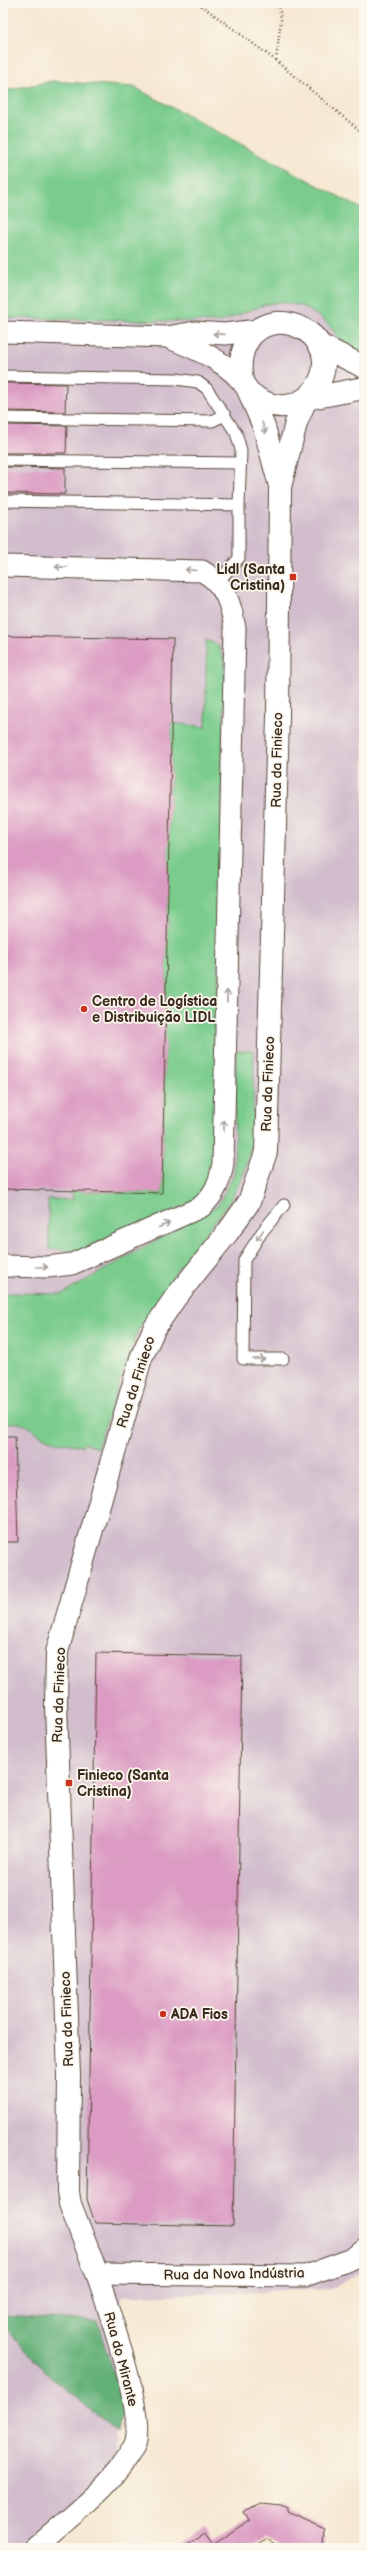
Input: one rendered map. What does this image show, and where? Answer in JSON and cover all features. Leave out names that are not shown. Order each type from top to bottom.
[{"type":"street","points":[[284,322],[298,326],[310,333],[318,344],[323,357],[323,371],[320,384],[306,400],[296,423],[280,487],[264,427],[239,366],[241,352],[248,339],[258,330],[270,324],[284,322]]},
{"type":"street","points":[[3,332],[167,337],[195,332],[225,334],[258,330]]},
{"type":"street","points":[[167,337],[220,363],[246,386],[259,401],[270,406],[282,407],[295,405],[306,400],[364,388]]},
{"type":"street","points":[[318,344],[364,367]]},
{"type":"street","name":"Rua da Finieco","points":[[97,2274],[70,2204],[68,2192],[69,2075],[56,1713],[57,1652],[142,1358],[154,1329],[170,1304],[228,1232],[249,1202],[266,1152],[278,717],[280,487]]},
{"type":"street","points":[[3,566],[202,570],[218,582],[232,610],[235,628],[224,1163],[220,1180],[214,1195],[201,1207],[95,1256],[72,1264],[47,1267],[3,1266]]},
{"type":"street","name":"Rua da Nova Indústria","points":[[97,2274],[305,2276],[352,2259],[364,2249]]},
{"type":"street","name":"Rua do Mirante","points":[[35,2548],[114,2476],[135,2444],[136,2403],[97,2274]]},
{"type":"lane","points":[[3,376],[187,379],[198,382],[207,389],[236,433],[241,450],[238,558],[218,582]]},
{"type":"lane","points":[[3,418],[212,421],[225,416]]},
{"type":"lane","points":[[3,460],[240,463]]},
{"type":"lane","points":[[3,501],[239,505]]},
{"type":"lane","points":[[283,1359],[243,1359],[244,1260],[262,1232],[284,1205]]},
{"type":"path","points":[[198,3],[276,60],[364,134]]},
{"type":"path","points":[[276,60],[281,20],[279,3]]},
{"type":"shaded area","points":[[52,81],[134,87],[364,210],[364,2270],[334,2288],[121,2297],[114,2476],[35,2548],[3,2548],[3,91]]},
{"type":"green space","points":[[52,81],[134,87],[364,210],[364,355],[344,345],[329,325],[321,318],[302,306],[282,302],[266,304],[221,322],[3,318],[3,91]]},
{"type":"green space","points":[[206,640],[218,645],[225,662],[214,1177],[198,1200],[80,1251],[49,1249],[48,1199],[73,1200],[72,1191],[162,1193],[171,723],[206,727]]},
{"type":"green space","points":[[236,1051],[254,1051],[253,1140],[244,1173],[231,1200],[178,1269],[137,1332],[97,1448],[84,1443],[82,1446],[53,1440],[42,1436],[24,1424],[3,1424],[3,1293],[62,1294],[218,1205],[234,1174]]},
{"type":"green space","points":[[3,2315],[97,2321],[123,2405],[118,2432],[52,2378],[3,2325]]},
{"type":"building","points":[[3,383],[66,384],[65,412],[3,411]]},
{"type":"building","points":[[3,425],[67,426],[66,453],[3,453]]},
{"type":"building","points":[[3,467],[65,468],[65,494],[3,493]]},
{"type":"building","name":"Centro de Logística e Distribuição LIDL","points":[[3,636],[173,639],[162,1193],[3,1189]]},
{"type":"building","points":[[3,1436],[15,1436],[18,1542],[3,1542]]},
{"type":"building","name":"ADA Fios","points":[[96,1653],[242,1656],[233,2226],[95,2223],[87,2199]]},
{"type":"building","points":[[262,2504],[282,2506],[288,2509],[288,2513],[325,2529],[324,2548],[281,2548],[267,2539],[253,2548],[179,2548],[205,2532],[213,2544],[248,2521],[243,2512]]},
{"type":"place","name":"Lidl (Santa Cristina)","points":[[293,577]]},
{"type":"place","name":"Centro de Logística e Distribuição LIDL","points":[[84,1009]]},
{"type":"place","name":"Finieco (Santa Cristina)","points":[[69,1783]]},
{"type":"place","name":"ADA Fios","points":[[163,2014]]}]
